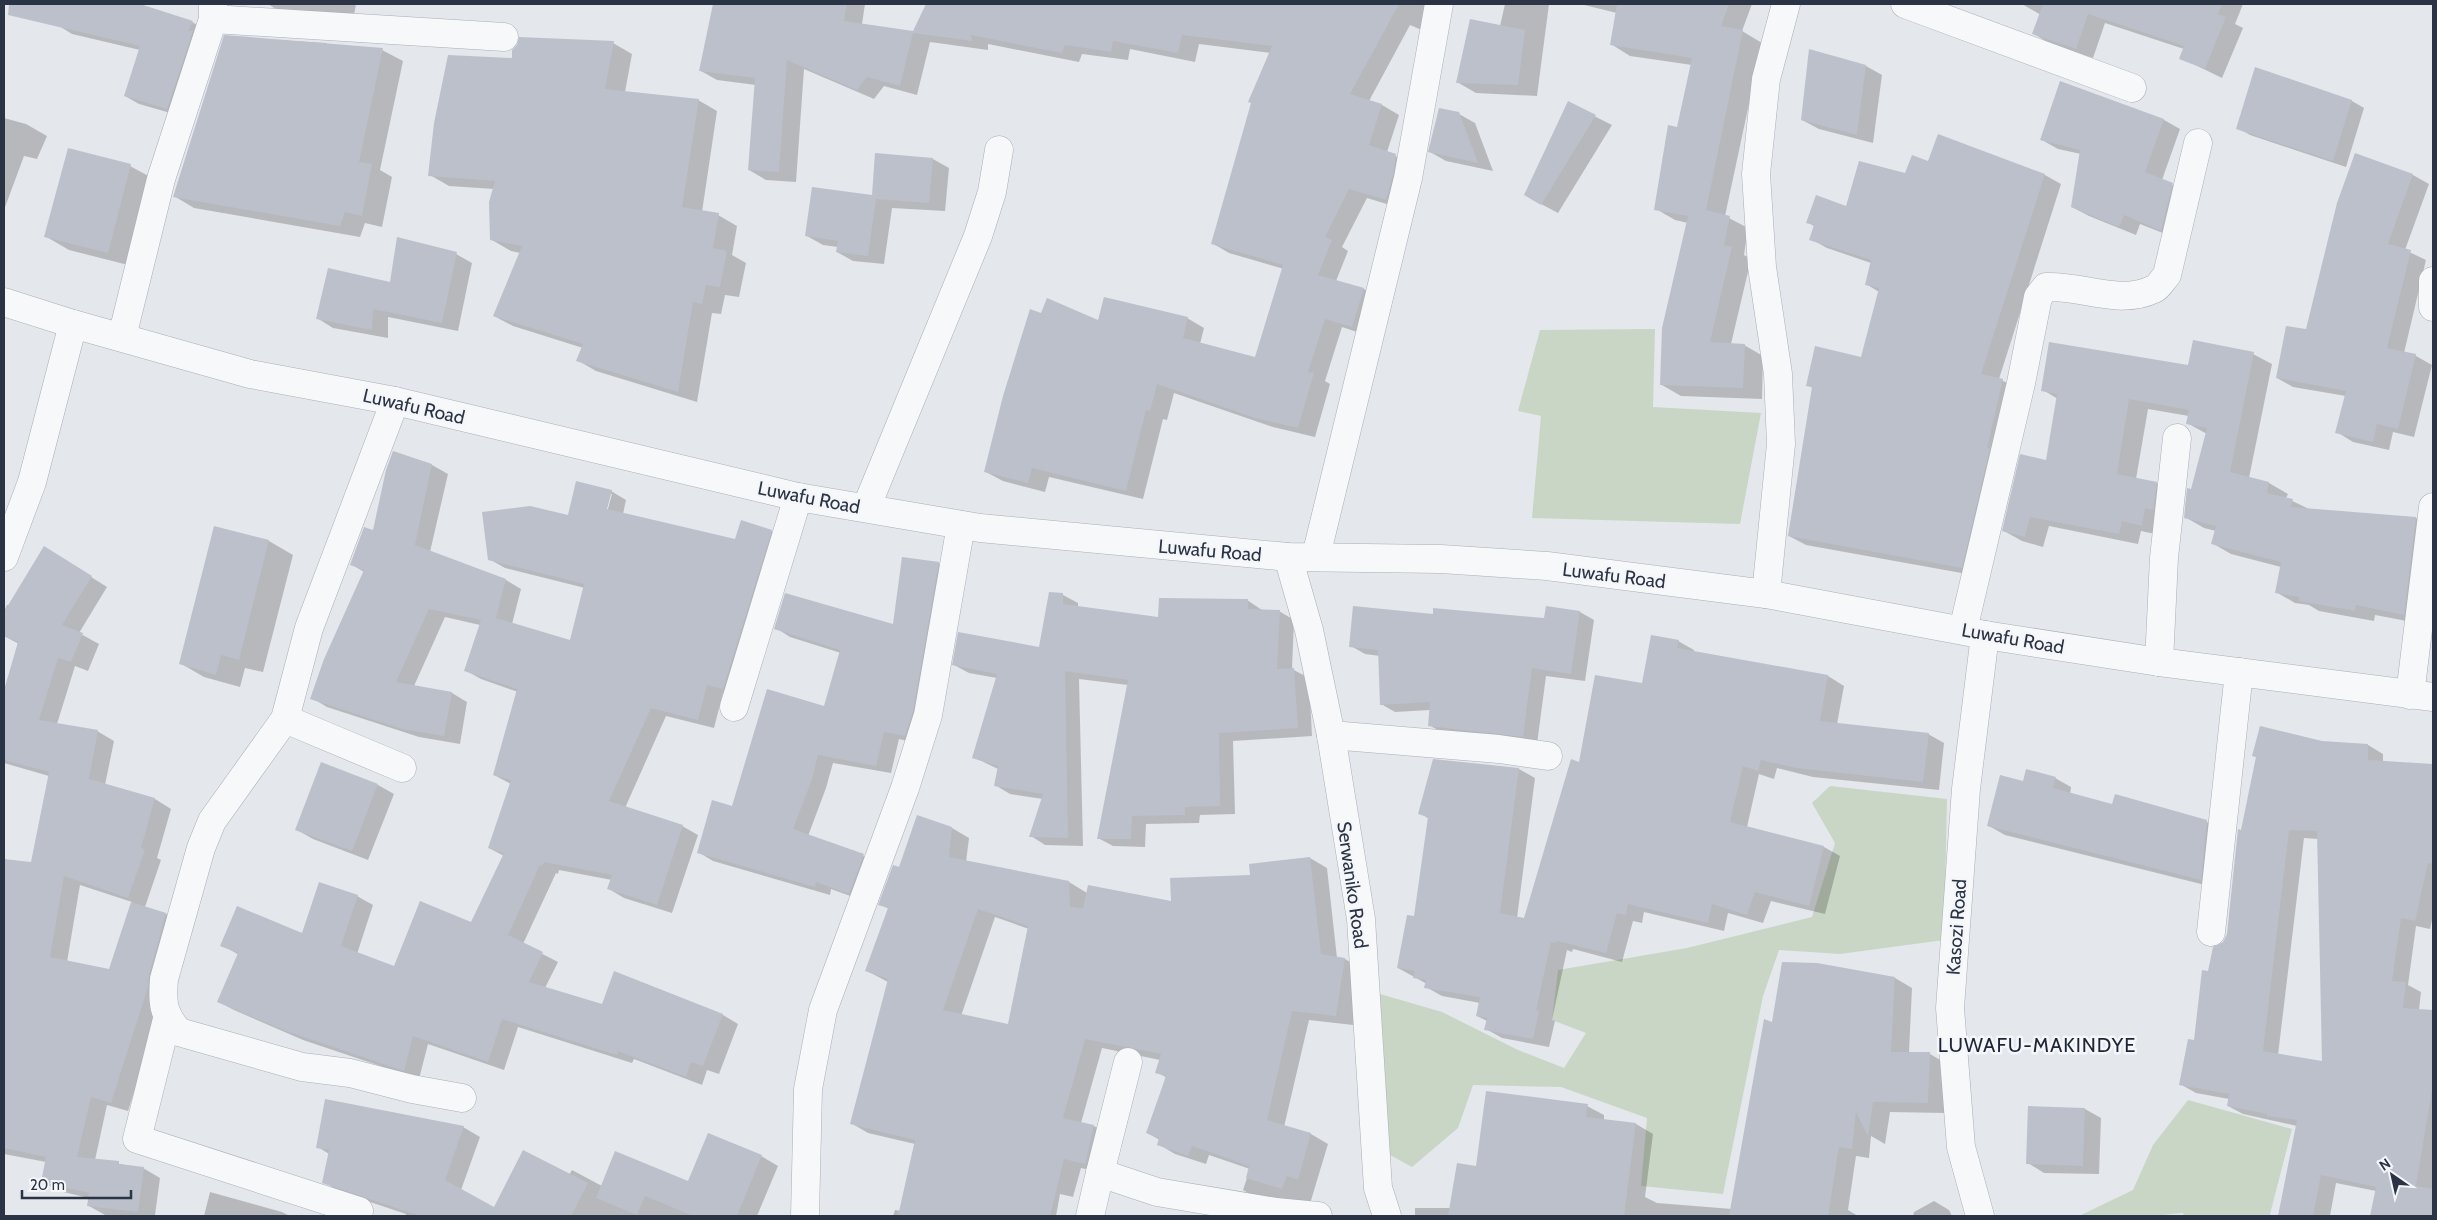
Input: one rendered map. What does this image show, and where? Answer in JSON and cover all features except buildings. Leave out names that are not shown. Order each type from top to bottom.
[{"type":"street","points":[[1316,556],[1408,178],[1439,4]]},
{"type":"street","points":[[1766,594],[1781,444],[1778,374],[1762,267],[1756,174],[1766,79],[1786,4]]},
{"type":"street","points":[[1905,4],[2132,88]]},
{"type":"street","points":[[122,337],[161,179],[213,12],[504,37]]},
{"type":"street","name":"Kasozi Road","points":[[1980,1216],[1961,1147],[1950,1008],[1966,789],[1974,633],[2038,297],[2046,287],[2058,287],[2124,297],[2155,289],[2166,275],[2198,143]]},
{"type":"street","points":[[866,508],[978,236],[992,192],[999,150]]},
{"type":"street","points":[[2433,282],[2433,306]]},
{"type":"street","name":"Luwafu Road","points":[[4,302],[73,324],[250,374],[395,401],[798,497],[961,525],[1288,557],[1441,559],[1547,566],[1766,594],[1974,633],[2160,662],[2422,696]]},
{"type":"street","points":[[4,557],[32,482],[73,324]]},
{"type":"street","points":[[359,1211],[137,1139],[167,1019],[163,999],[164,979],[201,848],[212,821],[285,719],[309,628],[395,401]]},
{"type":"street","points":[[2160,662],[2164,558],[2178,438]]},
{"type":"street","points":[[734,707],[798,497]]},
{"type":"street","points":[[2422,696],[2433,507]]},
{"type":"street","points":[[805,1216],[808,1090],[823,1010],[905,788],[928,715],[961,525]]},
{"type":"street","name":"Serwaniko Road","points":[[1288,557],[1309,630],[1330,735],[1361,919],[1378,1188],[1387,1216]]},
{"type":"street","points":[[2211,932],[2239,672]]},
{"type":"street","points":[[285,719],[402,768]]},
{"type":"street","points":[[1330,735],[1499,749],[1548,756]]},
{"type":"street","points":[[167,1019],[179,1032],[302,1067],[350,1073],[412,1089],[462,1098]]},
{"type":"street","points":[[1090,1216],[1128,1062]]},
{"type":"street","points":[[1100,1173],[1157,1192],[1276,1212],[1318,1216]]},
{"type":"green space","points":[[1655,329],[1653,407],[1761,413],[1740,524],[1532,518],[1541,416],[1518,411],[1540,330]]},
{"type":"green space","points":[[1830,786],[1947,799],[1944,940],[1840,954],[1779,950],[1763,996],[1723,1194],[1641,1186],[1647,1118],[1561,1087],[1473,1085],[1458,1128],[1412,1167],[1390,1155],[1380,994],[1442,1012],[1518,1050],[1564,1068],[1586,1033],[1552,1020],[1558,970],[1687,948],[1812,917],[1835,843],[1812,803]]},
{"type":"green space","points":[[2188,1100],[2292,1129],[2270,1214],[2272,1216],[2184,1216],[2183,1213],[2153,1216],[2079,1216],[2133,1190],[2153,1145]]},
{"type":"district","name":"LUWAFU-MAKINDYE","points":[[2037,1045]]}]
